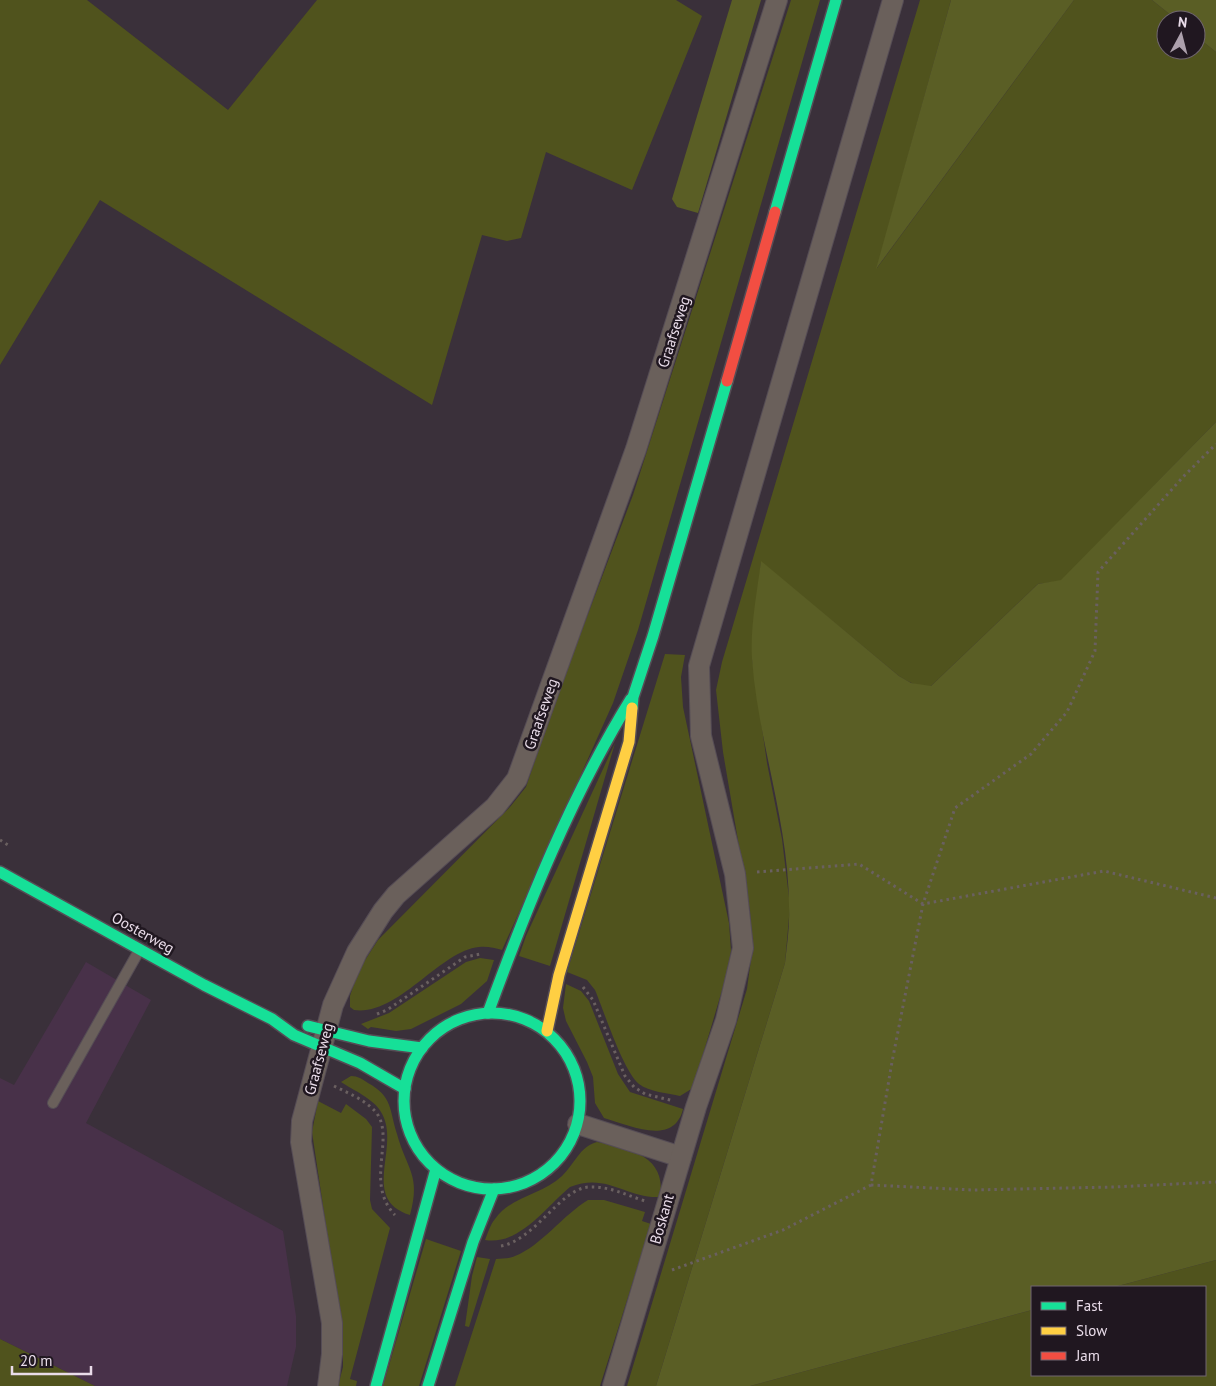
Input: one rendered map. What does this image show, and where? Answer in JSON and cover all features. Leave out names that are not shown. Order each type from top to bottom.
[{"type":"main road","points":[[546,1031],[559,975],[629,742],[633,697],[653,636],[836,0]]},
{"type":"main road","points":[[488,1013],[553,843],[608,735],[633,697]]},
{"type":"main road","name":"Oosterweg","points":[[0,872],[272,1019],[325,1039],[405,1089]]},
{"type":"main road","points":[[488,1013],[509,1015],[529,1021],[546,1031],[564,1050],[576,1073],[581,1098],[578,1124],[569,1145],[555,1163],[543,1172],[516,1186],[494,1189],[473,1188],[454,1181],[436,1169],[421,1153],[410,1133],[405,1111],[405,1089],[411,1067],[422,1048],[440,1030],[463,1018],[488,1013]]},
{"type":"main road","name":"Oosterweg","points":[[272,1019],[294,1035],[325,1039],[369,1041],[422,1048]]},
{"type":"main road","points":[[376,1386],[436,1169]]},
{"type":"main road","points":[[428,1386],[473,1242],[494,1189]]},
{"type":"street","name":"Graafseweg","points":[[328,1386],[332,1354],[332,1323],[301,1142],[302,1121],[333,1005],[348,970],[383,911],[396,895],[502,799],[517,779],[523,766],[636,449],[777,0]]},
{"type":"street","points":[[578,1124],[681,1157],[726,1020],[743,948],[735,874],[701,736],[699,666],[893,0]]},
{"type":"street","name":"Boskant","points":[[613,1386],[681,1157]]},
{"type":"lane","points":[[52,1103],[140,948]]},
{"type":"path","points":[[871,1186],[892,1062],[923,904],[956,808],[1031,754],[1067,712],[1096,651],[1098,572],[1216,444]]},
{"type":"path","points":[[735,874],[859,864],[923,904],[1104,871],[1216,898]]},
{"type":"path","points":[[645,1280],[783,1230],[871,1186],[972,1190],[1114,1187],[1216,1182]]},
{"type":"shaded area","points":[[86,962],[151,1000],[86,1123],[283,1231],[296,1316],[296,1347],[287,1386],[95,1386],[0,1339],[0,1078],[14,1085]]},
{"type":"green space","points":[[0,0],[87,0],[228,110],[317,0],[676,0],[702,16],[632,190],[546,152],[521,238],[507,241],[482,235],[432,405],[100,200],[0,365]]},
{"type":"green space","points":[[732,0],[761,0],[698,213],[677,207],[672,199]]},
{"type":"green space","points":[[791,0],[820,0],[638,630],[613,703],[502,950],[491,947],[479,947],[464,951],[449,959],[403,994],[387,1003],[371,1009],[354,1010],[350,1007],[350,996],[358,971],[378,940],[510,807],[526,787],[557,696],[633,495]]},
{"type":"green space","points":[[920,0],[951,0],[877,268],[1074,0],[1152,0],[1164,10],[1156,10],[1156,60],[1206,60],[1206,44],[1216,52],[1216,422],[1061,581],[1038,584],[931,686],[914,684],[899,676],[761,562],[752,658],[767,763],[782,839],[790,906],[785,963],[656,1386],[627,1386],[747,989],[752,952],[750,911],[723,752],[716,690],[722,662]]},
{"type":"green space","points":[[951,0],[1074,0],[876,269]]},
{"type":"green space","points":[[1152,0],[1216,0],[1216,52],[1206,44],[1206,10],[1164,10]]},
{"type":"green space","points":[[1216,422],[1216,1260],[1118,1286],[1031,1286],[1031,1310],[750,1386],[656,1386],[785,963],[789,921],[788,876],[779,814],[760,721],[752,659],[753,622],[761,561],[899,676],[911,683],[931,686],[1038,584],[1061,580]]},
{"type":"green space","points":[[665,654],[685,655],[681,677],[683,707],[729,923],[731,951],[726,977],[693,1088],[680,1096],[653,1091],[639,1084],[620,1054],[595,990],[587,980],[567,972]]},
{"type":"green space","points":[[615,743],[550,966],[519,956],[526,936]]},
{"type":"green space","points":[[480,958],[494,960],[487,981],[461,1004],[411,1029],[396,1031],[371,1027],[368,1029],[361,1024],[389,1013],[466,962]]},
{"type":"green space","points":[[566,984],[581,991],[589,1001],[618,1074],[630,1092],[683,1109],[678,1121],[670,1127],[661,1130],[650,1130],[604,1118],[595,1103],[593,1077],[566,1021],[563,1008]]},
{"type":"green space","points":[[351,1076],[360,1078],[376,1088],[382,1093],[389,1104],[413,1181],[414,1191],[410,1215],[395,1207],[387,1197],[384,1184],[386,1126],[378,1107],[363,1095],[341,1082]]},
{"type":"green space","points":[[318,1101],[341,1113],[346,1104],[366,1119],[372,1127],[370,1200],[372,1209],[390,1228],[350,1379],[357,1381],[356,1386],[338,1386],[343,1367],[343,1340],[312,1132]]},
{"type":"green space","points":[[597,1142],[633,1151],[652,1163],[658,1172],[661,1183],[660,1197],[648,1197],[606,1184],[583,1183],[570,1187],[521,1231],[497,1240],[485,1240],[492,1224],[502,1211],[509,1205],[554,1182],[566,1172],[586,1147]]},
{"type":"green space","points":[[588,1200],[604,1200],[645,1212],[642,1221],[651,1224],[600,1386],[455,1386],[496,1259],[510,1258],[525,1251]]},
{"type":"green space","points":[[426,1239],[461,1251],[419,1386],[383,1386]]},
{"type":"green space","points":[[477,1257],[490,1259],[469,1327],[465,1326],[472,1276]]},
{"type":"green space","points":[[1216,1260],[1216,1386],[750,1386],[1031,1310],[1031,1376],[1206,1376],[1206,1286],[1118,1286]]},
{"type":"green space","points":[[0,1339],[95,1386],[0,1386]]},
{"type":"traffic: fast","points":[[775,212],[836,0]]},
{"type":"traffic: fast","points":[[632,708],[633,697],[653,636],[727,381]]},
{"type":"traffic: fast","points":[[488,1013],[535,892],[569,813],[609,736],[631,699]]},
{"type":"traffic: fast","points":[[0,872],[204,985],[272,1019],[294,1035],[360,1063],[405,1089]]},
{"type":"traffic: fast","points":[[492,1013],[526,1020],[548,1033],[560,1045],[573,1067],[580,1101],[573,1135],[560,1157],[548,1169],[526,1182],[492,1189],[458,1182],[436,1169],[424,1157],[411,1135],[404,1101],[411,1067],[424,1045],[436,1033],[458,1020],[492,1013]]},
{"type":"traffic: fast","points":[[308,1026],[369,1041],[422,1048]]},
{"type":"traffic: fast","points":[[376,1386],[436,1169]]},
{"type":"traffic: fast","points":[[428,1386],[473,1242],[494,1189]]},
{"type":"traffic: slow","points":[[547,1031],[559,975],[629,742],[632,708]]},
{"type":"traffic: jam","points":[[727,381],[775,212]]}]
